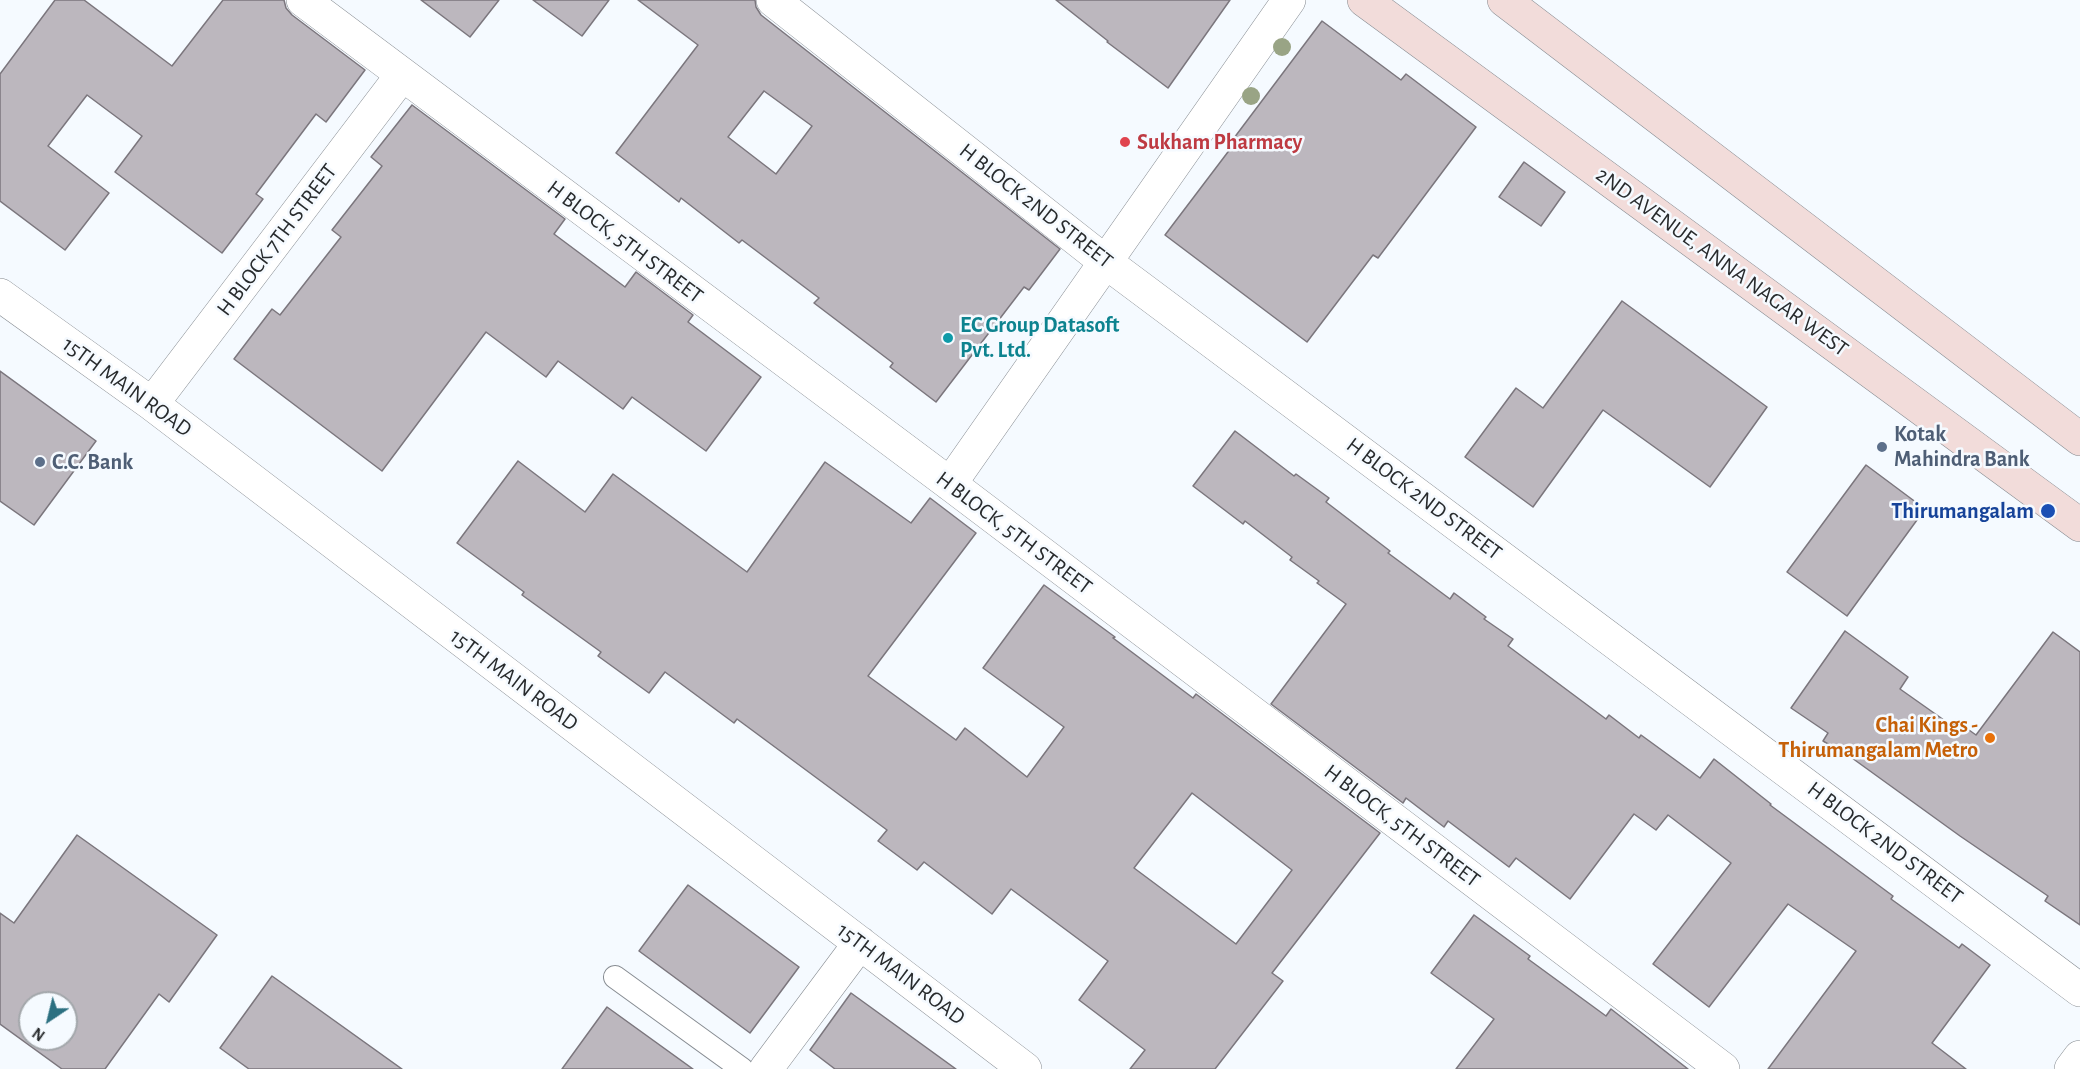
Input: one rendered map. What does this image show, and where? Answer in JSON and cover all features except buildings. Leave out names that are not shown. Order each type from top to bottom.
[{"type":"main road","name":"2ND AVENUE, ANNA NAGAR WEST","points":[[1364,0],[2080,525]]},
{"type":"main road","points":[[1504,0],[2080,439]]},
{"type":"street","name":"H BLOCK, 5TH STREET","points":[[303,0],[950,484],[1723,1069]]},
{"type":"street","name":"H BLOCK 2ND STREET","points":[[773,0],[1107,262],[2080,990]]},
{"type":"street","points":[[950,484],[1289,0]]},
{"type":"street","name":"H BLOCK 7TH STREET","points":[[152,404],[402,75]]},
{"type":"street","name":"15TH MAIN ROAD","points":[[0,295],[152,404],[1025,1069]]},
{"type":"street","points":[[766,1069],[860,943]]},
{"type":"street","points":[[2071,1069],[2080,1057]]},
{"type":"lane","points":[[615,977],[742,1069]]},
{"type":"place","name":"Sukham Pharmacy","points":[[1125,142]]},
{"type":"place","name":"EC Group Datasoft Pvt. Ltd.","points":[[948,338]]},
{"type":"place","name":"Kotak Mahindra Bank","points":[[1882,447]]},
{"type":"place","name":"C.C. Bank","points":[[40,462]]},
{"type":"place","name":"Thirumangalam","points":[[2048,511]]},
{"type":"place","name":"Chai Kings - Thirumangalam Metro","points":[[1990,738]]}]
